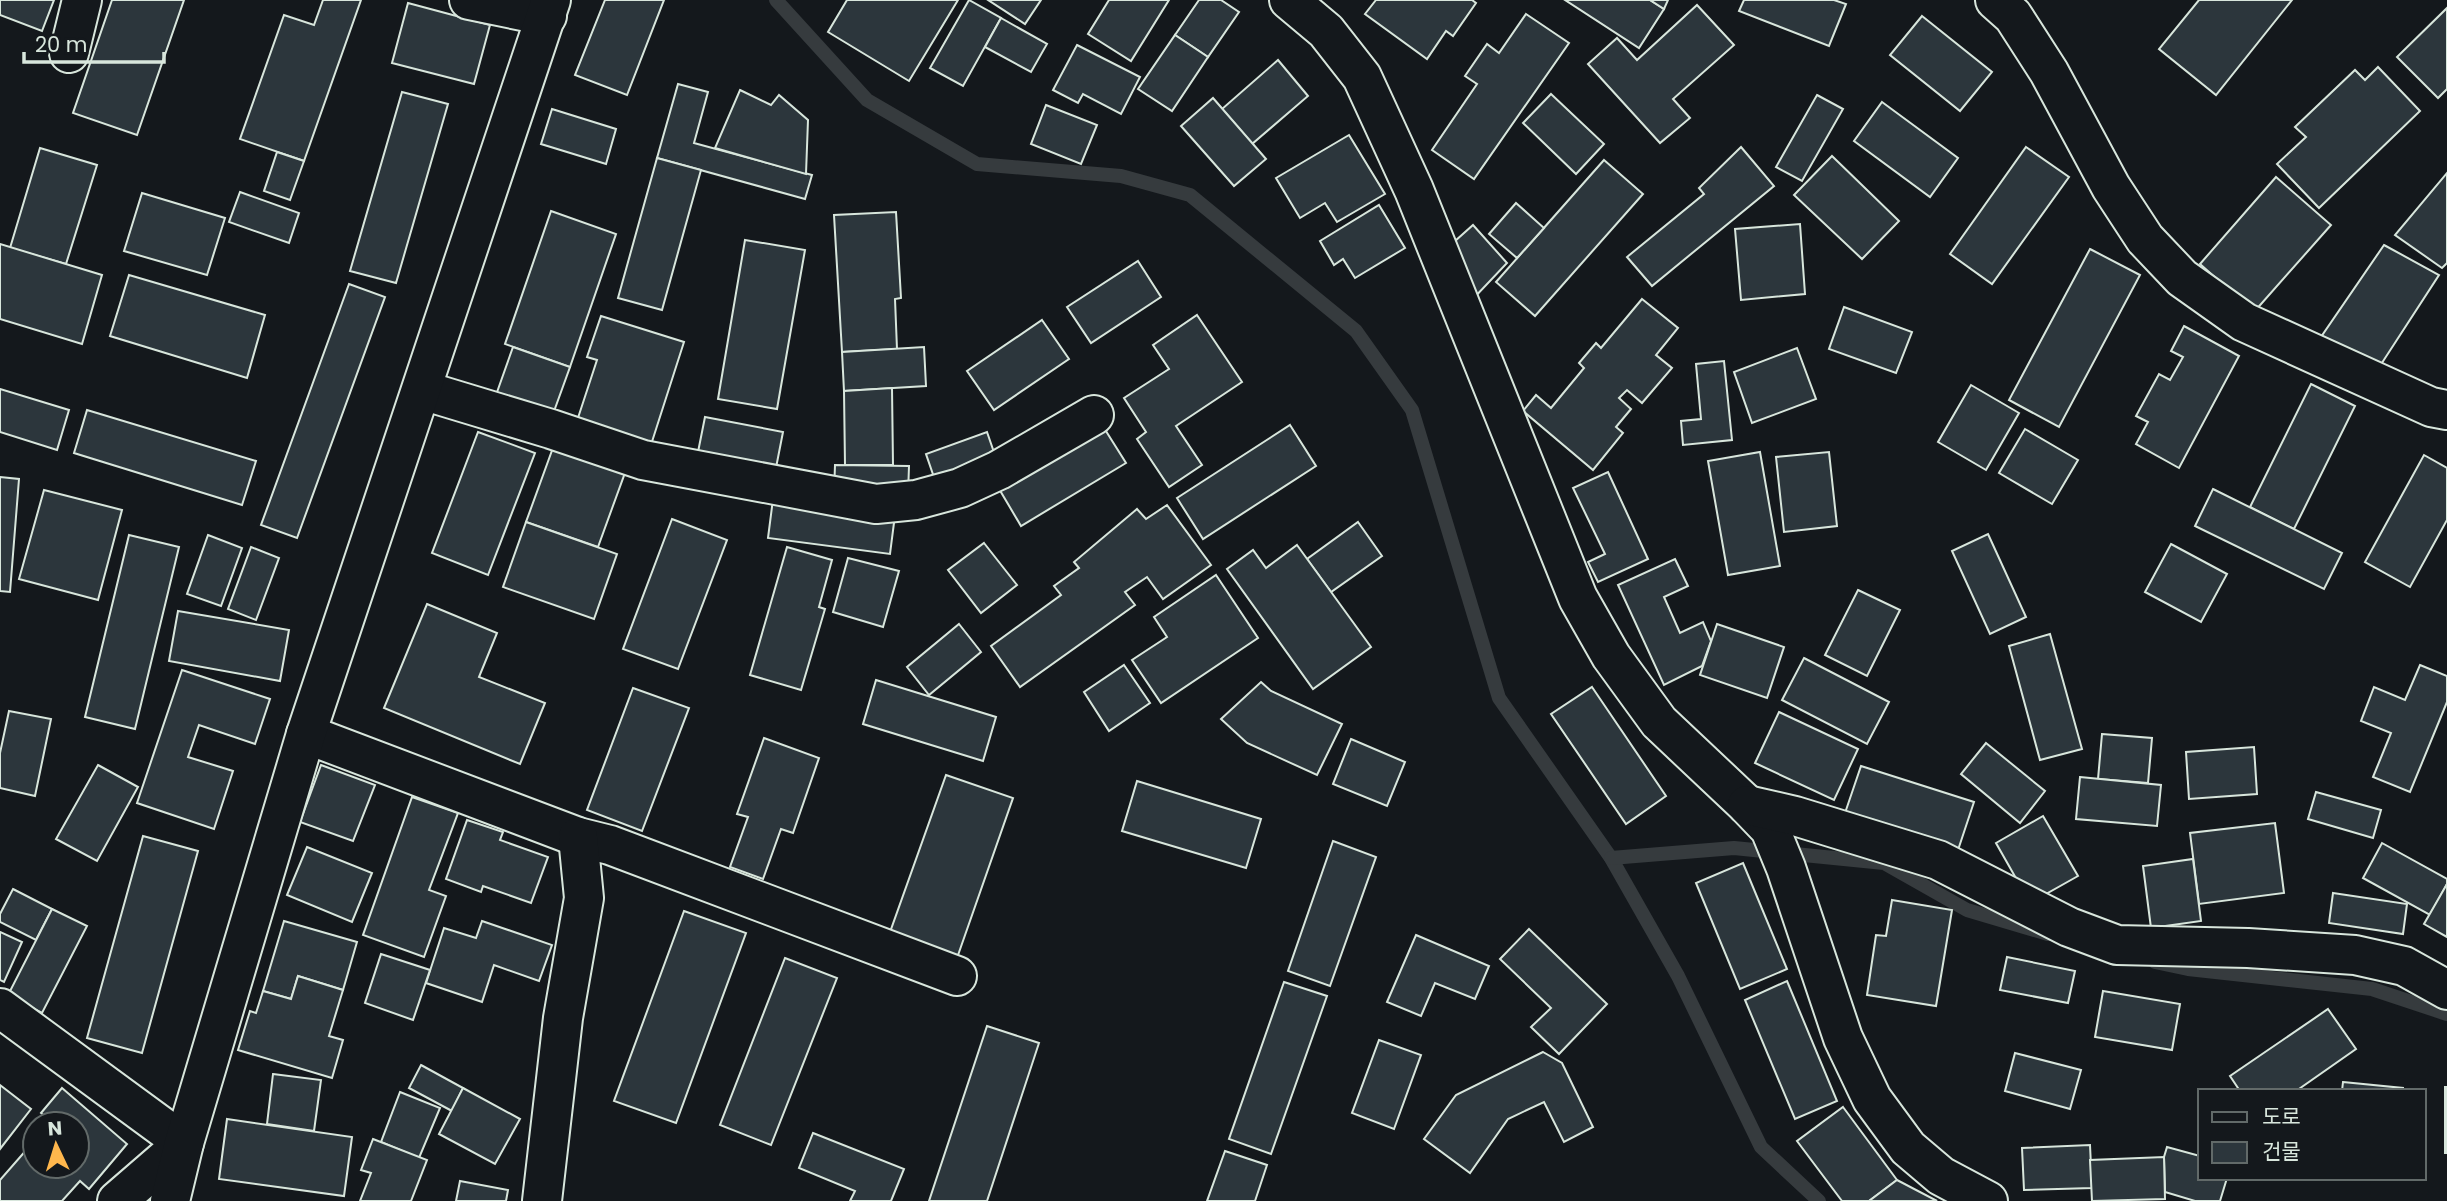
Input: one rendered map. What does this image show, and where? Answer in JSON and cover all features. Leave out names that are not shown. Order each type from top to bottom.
[{"type":"street","points":[[69,53],[82,0]]},
{"type":"street","points":[[170,1201],[184,1143],[306,734],[549,8],[469,0]]},
{"type":"street","points":[[1289,0],[1326,31],[1362,76],[1414,190],[1578,598],[1611,656],[1659,722],[1759,817],[1786,868],[1843,1038],[1872,1099],[1908,1148],[1941,1177],[1988,1201]]},
{"type":"street","points":[[1994,0],[2013,16],[2042,60],[2111,187],[2145,239],[2182,278],[2244,322],[2431,407],[2447,410]]},
{"type":"street","points":[[422,390],[643,460],[876,504],[916,500],[960,488],[999,470],[1094,415]]},
{"type":"street","points":[[306,734],[957,976]]},
{"type":"street","points":[[1759,817],[1795,816],[1938,860],[2068,927],[2117,945],[2248,948],[2354,955],[2404,966],[2447,990]]},
{"type":"street","points":[[542,1201],[563,1018],[584,898],[578,837]]},
{"type":"street","points":[[0,1008],[184,1143]]},
{"type":"street","points":[[117,1201],[184,1143]]},
{"type":"building","points":[[0,0],[54,0],[42,31],[0,15]]},
{"type":"building","points":[[112,0],[184,0],[137,135],[73,113]]},
{"type":"building","points":[[323,0],[361,0],[304,161],[240,139],[284,15],[314,25]]},
{"type":"building","points":[[605,0],[664,0],[627,95],[575,75]]},
{"type":"building","points":[[847,0],[958,0],[909,81],[828,32]]},
{"type":"building","points":[[969,0],[1001,18],[963,86],[930,68]]},
{"type":"building","points":[[988,0],[1041,0],[1025,24]]},
{"type":"building","points":[[1109,0],[1169,0],[1131,61],[1088,34]]},
{"type":"building","points":[[1199,0],[1221,0],[1239,12],[1208,57],[1175,35]]},
{"type":"building","points":[[1376,0],[1472,0],[1476,3],[1453,36],[1446,31],[1427,59],[1365,14]]},
{"type":"building","points":[[1565,0],[1650,0],[1664,9],[1639,48]]},
{"type":"building","points":[[1650,0],[1668,0],[1664,9]]},
{"type":"building","points":[[1744,0],[1834,0],[1846,4],[1829,46],[1739,11]]},
{"type":"building","points":[[2199,0],[2292,0],[2216,95],[2159,49]]},
{"type":"building","points":[[408,3],[490,25],[474,84],[392,63]]},
{"type":"building","points":[[1697,5],[1734,45],[1673,99],[1690,118],[1660,143],[1588,64],[1617,38],[1637,60]]},
{"type":"building","points":[[2447,8],[2447,89],[2438,98],[2397,57]]},
{"type":"building","points":[[1526,14],[1569,43],[1474,179],[1432,150],[1477,84],[1465,76],[1487,44],[1499,53]]},
{"type":"building","points":[[1922,16],[1992,72],[1960,111],[1890,55]]},
{"type":"building","points":[[1001,18],[1047,44],[1031,72],[985,47]]},
{"type":"building","points":[[1175,35],[1208,57],[1172,111],[1138,89]]},
{"type":"building","points":[[1077,45],[1140,77],[1121,114],[1083,94],[1078,103],[1053,90]]},
{"type":"building","points":[[1278,60],[1308,96],[1252,144],[1222,109]]},
{"type":"building","points":[[2378,67],[2420,111],[2319,208],[2277,164],[2306,137],[2295,127],[2355,70],[2365,80]]},
{"type":"building","points":[[678,84],[708,92],[694,143],[812,175],[805,199],[657,158]]},
{"type":"building","points":[[740,90],[771,105],[779,95],[808,120],[806,174],[715,148]]},
{"type":"building","points":[[402,92],[448,104],[396,283],[350,271]]},
{"type":"building","points":[[1551,94],[1604,144],[1576,174],[1523,123]]},
{"type":"building","points":[[1817,95],[1843,109],[1802,181],[1776,167]]},
{"type":"building","points":[[1213,98],[1266,159],[1234,186],[1181,126]]},
{"type":"building","points":[[1882,102],[1958,158],[1930,197],[1854,141]]},
{"type":"building","points":[[1046,105],[1097,125],[1081,164],[1031,144]]},
{"type":"building","points":[[552,109],[616,129],[606,164],[541,144]]},
{"type":"building","points":[[1349,135],[1385,194],[1337,222],[1325,203],[1300,218],[1276,178]]},
{"type":"building","points":[[1741,147],[1774,186],[1652,286],[1627,257],[1704,194],[1699,188]]},
{"type":"building","points":[[2026,147],[2069,177],[1992,284],[1950,254]]},
{"type":"building","points":[[40,148],[97,165],[66,264],[10,248]]},
{"type":"building","points":[[277,152],[304,161],[290,200],[264,191]]},
{"type":"building","points":[[1832,156],[1899,221],[1862,259],[1794,195]]},
{"type":"building","points":[[657,158],[701,170],[662,310],[618,298]]},
{"type":"building","points":[[1604,160],[1643,194],[1535,316],[1496,282]]},
{"type":"building","points":[[2447,173],[2447,263],[2442,268],[2395,235]]},
{"type":"building","points":[[2276,177],[2331,225],[2254,312],[2200,264]]},
{"type":"building","points":[[240,192],[299,213],[289,243],[229,222]]},
{"type":"building","points":[[142,193],[225,218],[207,275],[124,251]]},
{"type":"building","points":[[1516,203],[1544,228],[1517,258],[1489,234]]},
{"type":"building","points":[[1379,205],[1405,248],[1355,278],[1343,259],[1334,265],[1320,241]]},
{"type":"building","points":[[551,211],[616,234],[570,367],[505,344]]},
{"type":"building","points":[[896,212],[901,298],[895,299],[897,349],[842,352],[834,215]]},
{"type":"building","points":[[1800,224],[1805,294],[1741,300],[1735,229]]},
{"type":"building","points":[[1473,225],[1507,263],[1471,301],[1445,250]]},
{"type":"building","points":[[745,240],[805,250],[777,409],[718,399]]},
{"type":"building","points":[[0,244],[102,275],[82,344],[0,319]]},
{"type":"building","points":[[2384,245],[2439,275],[2378,369],[2321,337]]},
{"type":"building","points":[[2090,249],[2140,275],[2059,427],[2009,400]]},
{"type":"building","points":[[1138,261],[1161,297],[1091,343],[1067,307]]},
{"type":"building","points":[[129,275],[265,315],[247,378],[110,336]]},
{"type":"building","points":[[349,284],[385,297],[297,538],[261,525]]},
{"type":"building","points":[[1642,299],[1678,328],[1656,355],[1672,368],[1642,403],[1627,390],[1619,398],[1631,409],[1616,427],[1623,433],[1593,470],[1523,411],[1536,395],[1551,408],[1584,368],[1579,363],[1596,343],[1601,348]]},
{"type":"building","points":[[1844,307],[1912,332],[1896,373],[1829,349]]},
{"type":"building","points":[[1197,315],[1242,382],[1176,426],[1202,465],[1169,487],[1137,439],[1146,432],[1124,398],[1169,369],[1153,345]]},
{"type":"building","points":[[601,316],[684,342],[649,451],[575,427],[597,360],[587,357]]},
{"type":"building","points":[[1042,320],[1069,359],[994,410],[967,371]]},
{"type":"building","points":[[2184,326],[2239,356],[2179,468],[2136,444],[2148,422],[2136,416],[2159,374],[2170,380],[2183,357],[2171,351]]},
{"type":"building","points":[[513,347],[570,367],[553,414],[496,395]]},
{"type":"building","points":[[924,347],[926,386],[844,391],[842,352]]},
{"type":"building","points":[[1797,348],[1816,399],[1752,423],[1734,372]]},
{"type":"building","points":[[1724,361],[1732,440],[1683,445],[1681,421],[1701,419],[1696,364]]},
{"type":"building","points":[[2311,384],[2355,406],[2294,529],[2250,507]]},
{"type":"building","points":[[1971,385],[2019,413],[1986,470],[1938,442]]},
{"type":"building","points":[[892,388],[893,465],[845,465],[844,391]]},
{"type":"building","points":[[0,389],[69,410],[57,450],[0,432]]},
{"type":"building","points":[[87,410],[256,461],[242,505],[74,453]]},
{"type":"building","points":[[705,417],[783,432],[774,478],[696,462]]},
{"type":"building","points":[[1099,420],[1126,463],[1021,526],[995,482]]},
{"type":"building","points":[[1290,425],[1316,466],[1203,539],[1177,498]]},
{"type":"building","points":[[2025,429],[2078,460],[2052,504],[1999,473]]},
{"type":"building","points":[[478,432],[535,453],[488,575],[432,553]]},
{"type":"building","points":[[987,432],[998,464],[937,486],[926,454]]},
{"type":"building","points":[[554,445],[626,470],[598,547],[526,522]]},
{"type":"building","points":[[1760,452],[1780,566],[1728,575],[1708,461]]},
{"type":"building","points":[[1829,452],[1837,526],[1784,532],[1776,457]]},
{"type":"building","points":[[2424,455],[2447,468],[2447,520],[2410,587],[2365,562]]},
{"type":"building","points":[[835,465],[909,466],[908,495],[834,494]]},
{"type":"building","points":[[1608,472],[1648,559],[1598,582],[1588,562],[1605,554],[1573,488]]},
{"type":"building","points":[[0,477],[19,479],[10,592],[0,591]]},
{"type":"building","points":[[2213,489],[2342,553],[2324,589],[2195,526]]},
{"type":"building","points":[[44,490],[122,510],[98,600],[19,579]]},
{"type":"building","points":[[773,499],[895,515],[890,554],[768,538]]},
{"type":"building","points":[[1167,505],[1211,565],[1163,599],[1147,577],[1125,592],[1135,605],[1020,687],[991,646],[1061,595],[1054,586],[1079,568],[1074,562],[1137,509],[1146,519]]},
{"type":"building","points":[[672,519],[727,540],[678,669],[623,649]]},
{"type":"building","points":[[526,522],[617,554],[594,619],[503,587]]},
{"type":"building","points":[[1358,522],[1382,556],[1331,592],[1307,559]]},
{"type":"building","points":[[1988,534],[2026,617],[1990,634],[1952,551]]},
{"type":"building","points":[[129,535],[179,547],[135,729],[85,717]]},
{"type":"building","points":[[208,535],[242,548],[221,606],[187,594]]},
{"type":"building","points":[[984,543],[1017,585],[981,613],[948,570]]},
{"type":"building","points":[[2171,544],[2227,574],[2201,622],[2145,592]]},
{"type":"building","points":[[1297,545],[1371,647],[1313,689],[1227,569],[1253,550],[1266,568]]},
{"type":"building","points":[[251,547],[279,558],[256,620],[228,609]]},
{"type":"building","points":[[787,547],[832,560],[819,607],[825,609],[801,690],[750,675]]},
{"type":"building","points":[[848,558],[899,571],[883,627],[833,612]]},
{"type":"building","points":[[1675,559],[1688,586],[1664,597],[1680,633],[1703,622],[1711,641],[1702,666],[1664,685],[1618,585]]},
{"type":"building","points":[[1216,575],[1258,638],[1161,703],[1132,660],[1167,637],[1154,617]]},
{"type":"building","points":[[1858,590],[1900,610],[1867,676],[1825,655]]},
{"type":"building","points":[[427,604],[497,633],[479,677],[545,703],[520,764],[384,708]]},
{"type":"building","points":[[178,611],[289,630],[280,681],[169,661]]},
{"type":"building","points":[[959,624],[981,652],[929,695],[907,667]]},
{"type":"building","points":[[1717,624],[1784,647],[1767,698],[1700,675]]},
{"type":"building","points":[[2050,634],[2082,749],[2040,760],[2009,646]]},
{"type":"building","points":[[1804,658],[1889,702],[1867,744],[1782,700]]},
{"type":"building","points":[[1124,665],[1150,703],[1109,731],[1084,692]]},
{"type":"building","points":[[2420,665],[2447,676],[2447,702],[2410,792],[2373,777],[2391,733],[2361,721],[2374,687],[2405,700]]},
{"type":"building","points":[[182,670],[270,699],[255,744],[199,725],[188,757],[233,771],[214,829],[137,803]]},
{"type":"building","points":[[876,680],[996,717],[983,761],[863,724]]},
{"type":"building","points":[[1261,682],[1271,691],[1342,724],[1317,775],[1247,743],[1221,719]]},
{"type":"building","points":[[1592,687],[1666,796],[1626,824],[1551,714]]},
{"type":"building","points":[[633,688],[689,708],[642,831],[587,810]]},
{"type":"building","points":[[9,711],[51,719],[35,796],[0,788],[0,753]]},
{"type":"building","points":[[1779,712],[1858,749],[1834,800],[1755,763]]},
{"type":"building","points":[[2102,734],[2152,738],[2148,783],[2098,779]]},
{"type":"building","points":[[764,738],[819,758],[793,833],[781,829],[763,879],[730,867],[748,817],[737,814]]},
{"type":"building","points":[[1351,739],[1405,762],[1387,806],[1333,784]]},
{"type":"building","points":[[1986,743],[2045,791],[2020,823],[1961,774]]},
{"type":"building","points":[[2254,747],[2257,794],[2189,799],[2186,752]]},
{"type":"building","points":[[98,765],[138,787],[97,861],[56,839]]},
{"type":"building","points":[[321,765],[375,785],[353,841],[300,822]]},
{"type":"building","points":[[1861,766],[1974,802],[1958,850],[1845,813]]},
{"type":"building","points":[[946,775],[1013,798],[957,958],[889,935]]},
{"type":"building","points":[[2080,777],[2161,785],[2157,826],[2076,819]]},
{"type":"building","points":[[1137,781],[1261,819],[1246,868],[1122,831]]},
{"type":"building","points":[[2316,792],[2381,810],[2373,838],[2308,819]]},
{"type":"building","points":[[412,797],[458,813],[429,890],[446,896],[424,957],[363,935]]},
{"type":"building","points":[[2043,816],[2078,876],[2030,903],[1996,843]]},
{"type":"building","points":[[467,820],[503,832],[500,840],[548,857],[531,903],[483,886],[481,892],[446,879]]},
{"type":"building","points":[[2275,823],[2284,893],[2199,904],[2190,833]]},
{"type":"building","points":[[143,836],[198,851],[142,1053],[87,1038]]},
{"type":"building","points":[[1333,841],[1376,857],[1330,986],[1288,971]]},
{"type":"building","points":[[2382,843],[2447,879],[2447,884],[2430,915],[2363,878]]},
{"type":"building","points":[[307,847],[372,873],[352,922],[287,895]]},
{"type":"building","points":[[2193,859],[2201,921],[2151,928],[2143,866]]},
{"type":"building","points":[[1743,863],[1787,969],[1740,989],[1696,883]]},
{"type":"building","points":[[2447,884],[2447,937],[2424,924]]},
{"type":"building","points":[[13,889],[52,909],[36,940],[0,922],[0,914]]},
{"type":"building","points":[[2333,893],[2407,904],[2403,934],[2329,923]]},
{"type":"building","points":[[1892,900],[1952,910],[1936,1006],[1867,995],[1876,935],[1886,936]]},
{"type":"building","points":[[52,909],[87,926],[42,1013],[8,995]]},
{"type":"building","points":[[684,911],[746,933],[676,1123],[614,1101]]},
{"type":"building","points":[[284,921],[357,942],[343,990],[298,976],[291,999],[263,991]]},
{"type":"building","points":[[482,921],[552,945],[539,981],[494,965],[482,1002],[426,983],[444,928],[476,938]]},
{"type":"building","points":[[1529,929],[1607,1004],[1559,1054],[1531,1027],[1551,1008],[1500,959]]},
{"type":"building","points":[[0,932],[22,942],[4,982],[0,980]]},
{"type":"building","points":[[1416,935],[1489,966],[1475,999],[1435,983],[1421,1016],[1387,1002]]},
{"type":"building","points":[[381,954],[430,970],[413,1020],[365,1003]]},
{"type":"building","points":[[2007,957],[2075,971],[2068,1003],[2000,990]]},
{"type":"building","points":[[785,958],[837,978],[771,1145],[720,1125]]},
{"type":"building","points":[[298,976],[343,990],[329,1036],[343,1040],[332,1078],[238,1050],[250,1011],[256,1013],[263,991],[291,999]]},
{"type":"building","points":[[1787,981],[1837,1101],[1795,1119],[1745,1000]]},
{"type":"building","points":[[1284,982],[1327,996],[1271,1154],[1229,1139]]},
{"type":"building","points":[[2103,991],[2180,1004],[2172,1050],[2095,1037]]},
{"type":"building","points":[[2328,1009],[2356,1049],[2299,1089],[2239,1089],[2230,1076]]},
{"type":"building","points":[[987,1026],[1039,1043],[987,1201],[929,1201]]},
{"type":"building","points":[[1379,1040],[1421,1055],[1394,1129],[1352,1113]]},
{"type":"building","points":[[1543,1052],[1562,1063],[1593,1127],[1564,1142],[1544,1102],[1508,1119],[1470,1173],[1424,1139],[1456,1095]]},
{"type":"building","points":[[2015,1053],[2081,1070],[2070,1109],[2005,1091]]},
{"type":"building","points":[[421,1065],[463,1088],[452,1111],[409,1088]]},
{"type":"building","points":[[273,1074],[321,1080],[314,1131],[267,1124]]},
{"type":"building","points":[[2343,1082],[2403,1088],[2403,1089],[2342,1089]]},
{"type":"building","points":[[0,1085],[31,1109],[21,1110],[21,1122],[0,1149]]},
{"type":"building","points":[[2447,1087],[2447,1153],[2445,1153]]},
{"type":"building","points":[[62,1088],[88,1110],[44,1110]]},
{"type":"building","points":[[463,1088],[520,1119],[495,1164],[439,1134]]},
{"type":"building","points":[[400,1092],[440,1108],[419,1158],[381,1142]]},
{"type":"building","points":[[1843,1107],[1897,1180],[1869,1201],[1842,1201],[1797,1141]]},
{"type":"building","points":[[91,1113],[127,1144],[89,1189],[80,1181],[62,1201],[0,1201],[0,1180],[21,1156],[21,1180],[91,1180]]},
{"type":"building","points":[[227,1119],[352,1137],[344,1196],[219,1179]]},
{"type":"building","points":[[813,1133],[904,1169],[891,1201],[850,1201],[855,1191],[799,1168]]},
{"type":"building","points":[[373,1139],[427,1160],[411,1201],[360,1201],[371,1173],[361,1170]]},
{"type":"building","points":[[2090,1145],[2092,1188],[2024,1190],[2022,1148]]},
{"type":"building","points":[[2167,1147],[2198,1155],[2198,1180],[2226,1180],[2220,1201],[2195,1201],[2165,1192],[2164,1157]]},
{"type":"building","points":[[1225,1151],[1267,1165],[1255,1201],[1207,1201]]},
{"type":"building","points":[[2164,1157],[2165,1199],[2092,1201],[2090,1160]]},
{"type":"building","points":[[1897,1180],[1937,1201],[1869,1201]]},
{"type":"building","points":[[460,1181],[508,1190],[506,1201],[456,1201]]},
{"type":"waterway","points":[[776,0],[867,100],[977,164],[1121,176],[1190,195],[1356,331],[1412,410],[1499,698],[1611,858],[1678,976],[1761,1147],[1819,1201]]},
{"type":"waterway","points":[[1611,858],[1734,848],[1884,863],[1967,910],[2048,934]]},
{"type":"waterway","points":[[2155,962],[2188,969],[2372,989],[2447,1014]]}]
